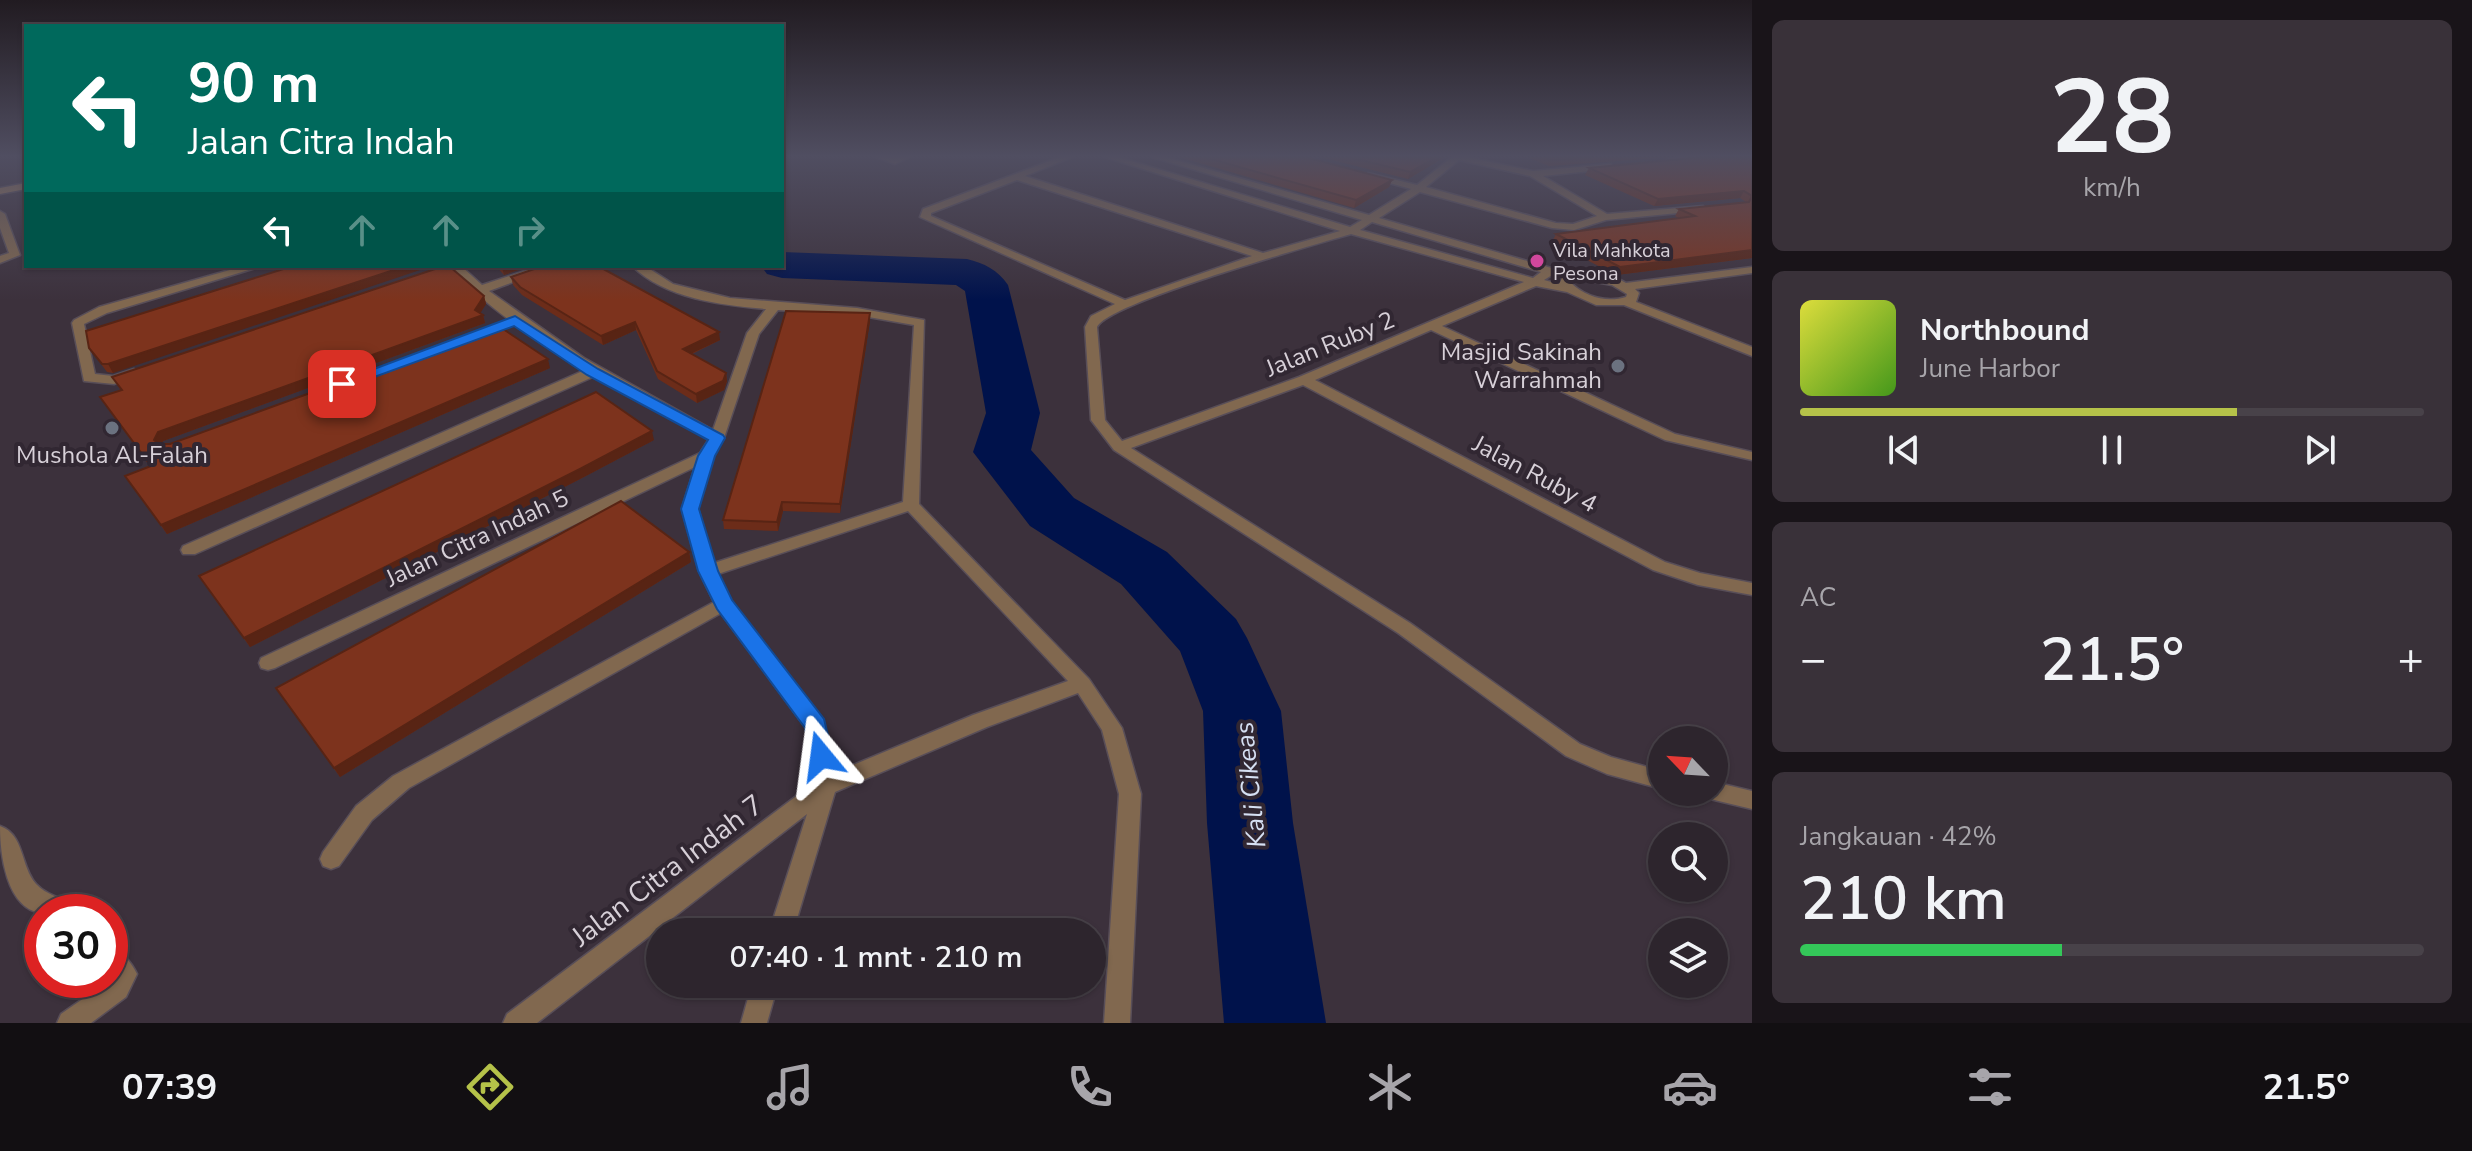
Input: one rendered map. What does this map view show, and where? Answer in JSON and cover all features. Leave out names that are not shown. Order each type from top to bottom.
[{"type":"street","points":[[944,205],[927,211],[925,217],[1125,304]]},
{"type":"street","points":[[1104,205],[1263,256]]},
{"type":"street","points":[[1265,205],[1535,282],[1570,283],[1603,278],[1628,294],[1752,352]]},
{"type":"street","points":[[1324,205],[1551,270],[1603,302],[1628,294],[1752,270]]},
{"type":"street","points":[[1392,205],[1351,231],[1263,256],[1125,304],[1095,319],[1091,327],[1098,420],[1119,447],[1404,628],[1573,750],[1607,765],[1648,776]]},
{"type":"street","points":[[1479,205],[1556,226],[1574,227],[1605,217],[1710,207]]},
{"type":"street","points":[[1584,205],[1605,217]]},
{"type":"street","points":[[0,214],[15,255],[0,260]]},
{"type":"street","points":[[143,370],[114,380],[89,378],[78,323],[103,310],[249,268]]},
{"type":"street","points":[[435,271],[445,268]]},
{"type":"street","points":[[454,268],[508,323],[592,372],[717,438]]},
{"type":"street","points":[[479,290],[545,268]]},
{"type":"street","points":[[641,268],[666,285],[711,299],[774,307],[889,314],[920,323],[911,505],[1082,684],[1112,728],[1130,794],[1117,1023]]},
{"type":"street","name":"Jalan Ruby 2","points":[[1119,447],[1304,380],[1535,282],[1551,270]]},
{"type":"street","points":[[1628,294],[1752,279]]},
{"type":"street","points":[[774,307],[753,333],[717,438],[706,456],[690,509],[708,571],[724,604],[816,726],[826,786],[785,918]]},
{"type":"street","points":[[1432,326],[1670,437],[1752,456]]},
{"type":"street","points":[[189,550],[592,372]]},
{"type":"street","name":"Jalan Ruby 4","points":[[1304,380],[1659,566],[1698,579],[1752,589]]},
{"type":"street","name":"Jalan Citra Indah 5","points":[[268,663],[706,456]]},
{"type":"street","points":[[708,571],[911,505]]},
{"type":"street","points":[[331,859],[364,813],[401,782],[724,604]]},
{"type":"street","name":"Jalan Citra Indah 7","points":[[516,1023],[826,786],[980,721],[1082,684]]},
{"type":"street","points":[[1728,794],[1752,800]]},
{"type":"street","points":[[0,836],[15,858],[19,878],[29,894]]},
{"type":"street","points":[[70,1023],[104,998]]},
{"type":"street","points":[[754,1023],[761,998]]},
{"type":"building","points":[[1752,205],[1752,250],[1620,267],[1556,234],[1695,216],[1679,209]]},
{"type":"building","points":[[287,268],[400,268],[108,364],[102,364],[89,348],[86,331]]},
{"type":"building","points":[[438,268],[451,268],[484,296],[475,310],[483,315],[158,432],[154,440],[159,444],[170,444],[497,325],[548,359],[161,525],[125,476],[151,466],[100,397],[122,390],[112,377]]},
{"type":"building","points":[[537,268],[602,268],[719,332],[683,349],[726,373],[723,381],[696,394],[657,371],[635,322],[601,336],[520,287],[511,277]]},
{"type":"building","points":[[786,311],[870,313],[840,504],[782,502],[777,522],[723,520]]},
{"type":"building","points":[[596,392],[652,431],[244,638],[199,576]]},
{"type":"building","points":[[621,501],[689,552],[334,768],[276,688]]},
{"type":"waterway","name":"Kali Cikeas","points":[[784,265],[967,272],[986,285],[1013,413],[1002,452],[1052,512],[1144,568],[1211,638],[1242,711],[1250,823],[1275,1023]]},
{"type":"place","name":"Vila Mahkota Pesona","points":[[1537,261]]},
{"type":"place","name":"Masjid Sakinah Warrahmah","points":[[1618,366]]},
{"type":"place","name":"Mushola Al-Falah","points":[[112,428]]},
{"type":"route","points":[[342,384],[515,320],[592,372],[717,438],[706,456],[690,509],[708,571],[724,604],[816,726],[821,756]]}]
